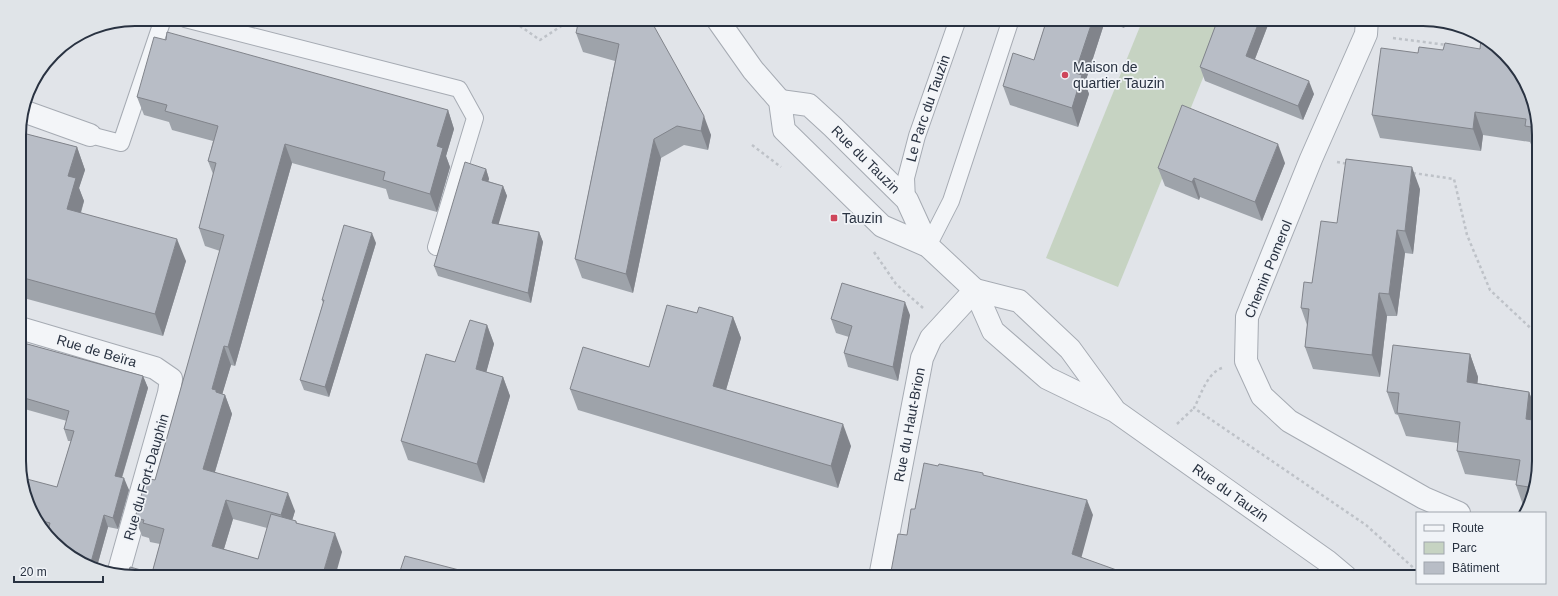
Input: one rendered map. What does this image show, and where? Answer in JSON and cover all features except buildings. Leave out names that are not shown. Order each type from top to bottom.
[{"type":"street","points":[[723,26],[753,70],[780,101]]},
{"type":"street","name":"Chemin Pomerol","points":[[1366,26],[1246,317],[1246,361],[1262,396],[1289,421],[1424,498],[1457,512]]},
{"type":"street","name":"Rue du Tauzin","points":[[928,246],[907,200],[809,105],[780,101],[784,130],[810,157],[882,226],[928,246],[975,290],[993,330],[1047,378],[1115,411],[1338,570]]},
{"type":"street","points":[[29,113],[90,135]]},
{"type":"street","name":"Rue du Tauzin","points":[[975,290],[1019,302],[1070,349],[1115,411]]},
{"type":"street","name":"Rue du Haut-Brion","points":[[881,570],[922,358],[931,338],[975,290]]},
{"type":"street","name":"Rue de Beïra","points":[[26,330],[155,368],[171,379]]},
{"type":"street","name":"Rue du Fort-Dauphin","points":[[119,569],[169,393],[171,379]]},
{"type":"lane","points":[[90,135],[121,143],[161,26]]},
{"type":"lane","points":[[212,26],[459,89],[475,118],[436,247]]},
{"type":"lane","name":"Le Parc du Tauzin","points":[[907,200],[906,178],[917,136],[956,26]]},
{"type":"lane","points":[[928,246],[950,201],[1009,26]]},
{"type":"path","points":[[520,26],[540,40],[561,26]]},
{"type":"path","points":[[1366,26],[1448,45]]},
{"type":"path","points":[[752,145],[782,167]]},
{"type":"path","points":[[1312,158],[1349,164]]},
{"type":"path","points":[[1409,173],[1454,179],[1467,235],[1490,290],[1532,329]]},
{"type":"path","points":[[871,248],[896,284],[943,325]]},
{"type":"path","points":[[1246,361],[1219,369],[1208,379],[1194,408],[1366,525],[1416,569]]},
{"type":"green space","points":[[1140,26],[1224,26],[1118,287],[1046,258]]},
{"type":"place","name":"Maison de quartier Tauzin","points":[[1065,75]]},
{"type":"place","name":"Tauzin","points":[[834,218]]}]
